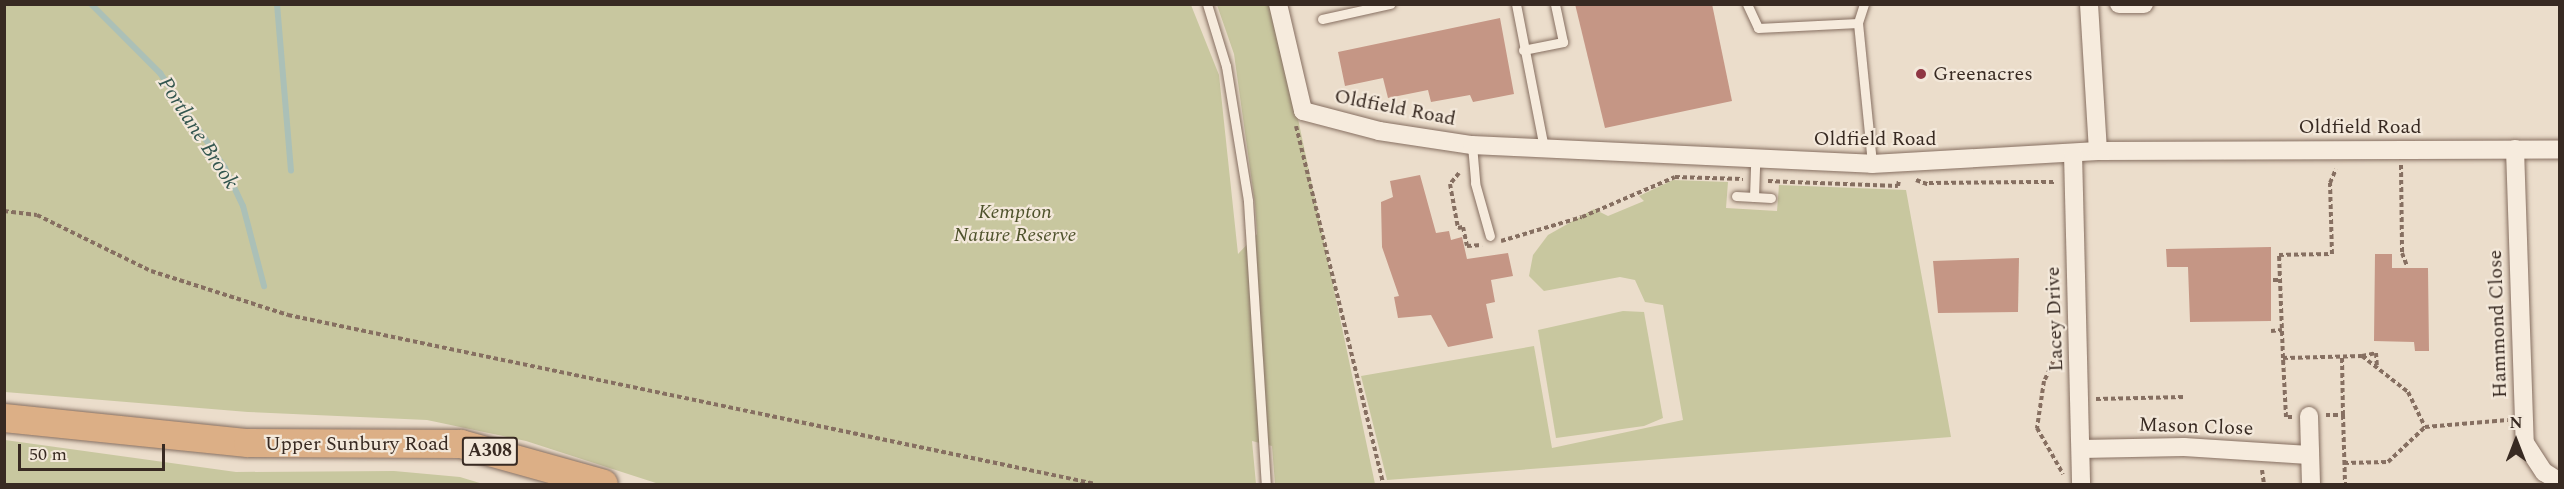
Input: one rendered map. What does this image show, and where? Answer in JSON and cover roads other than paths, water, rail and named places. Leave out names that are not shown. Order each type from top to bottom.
[{"type":"highway","name":"Upper Sunbury Road","points":[[4,418],[248,443],[461,444],[604,484]]},
{"type":"street","name":"Oldfield Road","points":[[1278,4],[1302,111],[1472,145],[1872,164],[1928,164],[2098,151],[2559,149]]},
{"type":"street","points":[[2089,4],[2098,151]]},
{"type":"street","points":[[2120,4],[2144,4]]},
{"type":"street","name":"Hammond Close","points":[[2515,149],[2525,443],[2544,472],[2559,483]]},
{"type":"street","name":"Lacey Drive","points":[[2073,153],[2081,484]]},
{"type":"street","points":[[2309,416],[2311,484]]},
{"type":"street","name":"Mason Close","points":[[2081,449],[2184,447],[2309,455]]},
{"type":"lane","points":[[1207,4],[1226,66],[1248,201],[1266,484]]},
{"type":"lane","points":[[1323,19],[1390,4]]},
{"type":"lane","points":[[1516,4],[1523,50],[1544,148]]},
{"type":"lane","points":[[1523,50],[1563,42],[1555,4]]},
{"type":"lane","points":[[1747,4],[1758,28],[1858,22]]},
{"type":"lane","points":[[1864,4],[1858,22],[1872,164]]},
{"type":"lane","points":[[1472,145],[1475,183],[1490,236]]},
{"type":"lane","points":[[1754,197],[1755,160]]},
{"type":"lane","points":[[1736,196],[1771,198]]},
{"type":"waterway","name":"Portlane Brook","points":[[91,4],[160,73],[225,168],[243,206],[264,286]]},
{"type":"waterway","points":[[277,4],[291,170]]},
{"type":"place","name":"Greenacres","points":[[1921,74]]},
{"type":"park label","name":"Kempton Nature Reserve","points":[[1015,224]]}]
